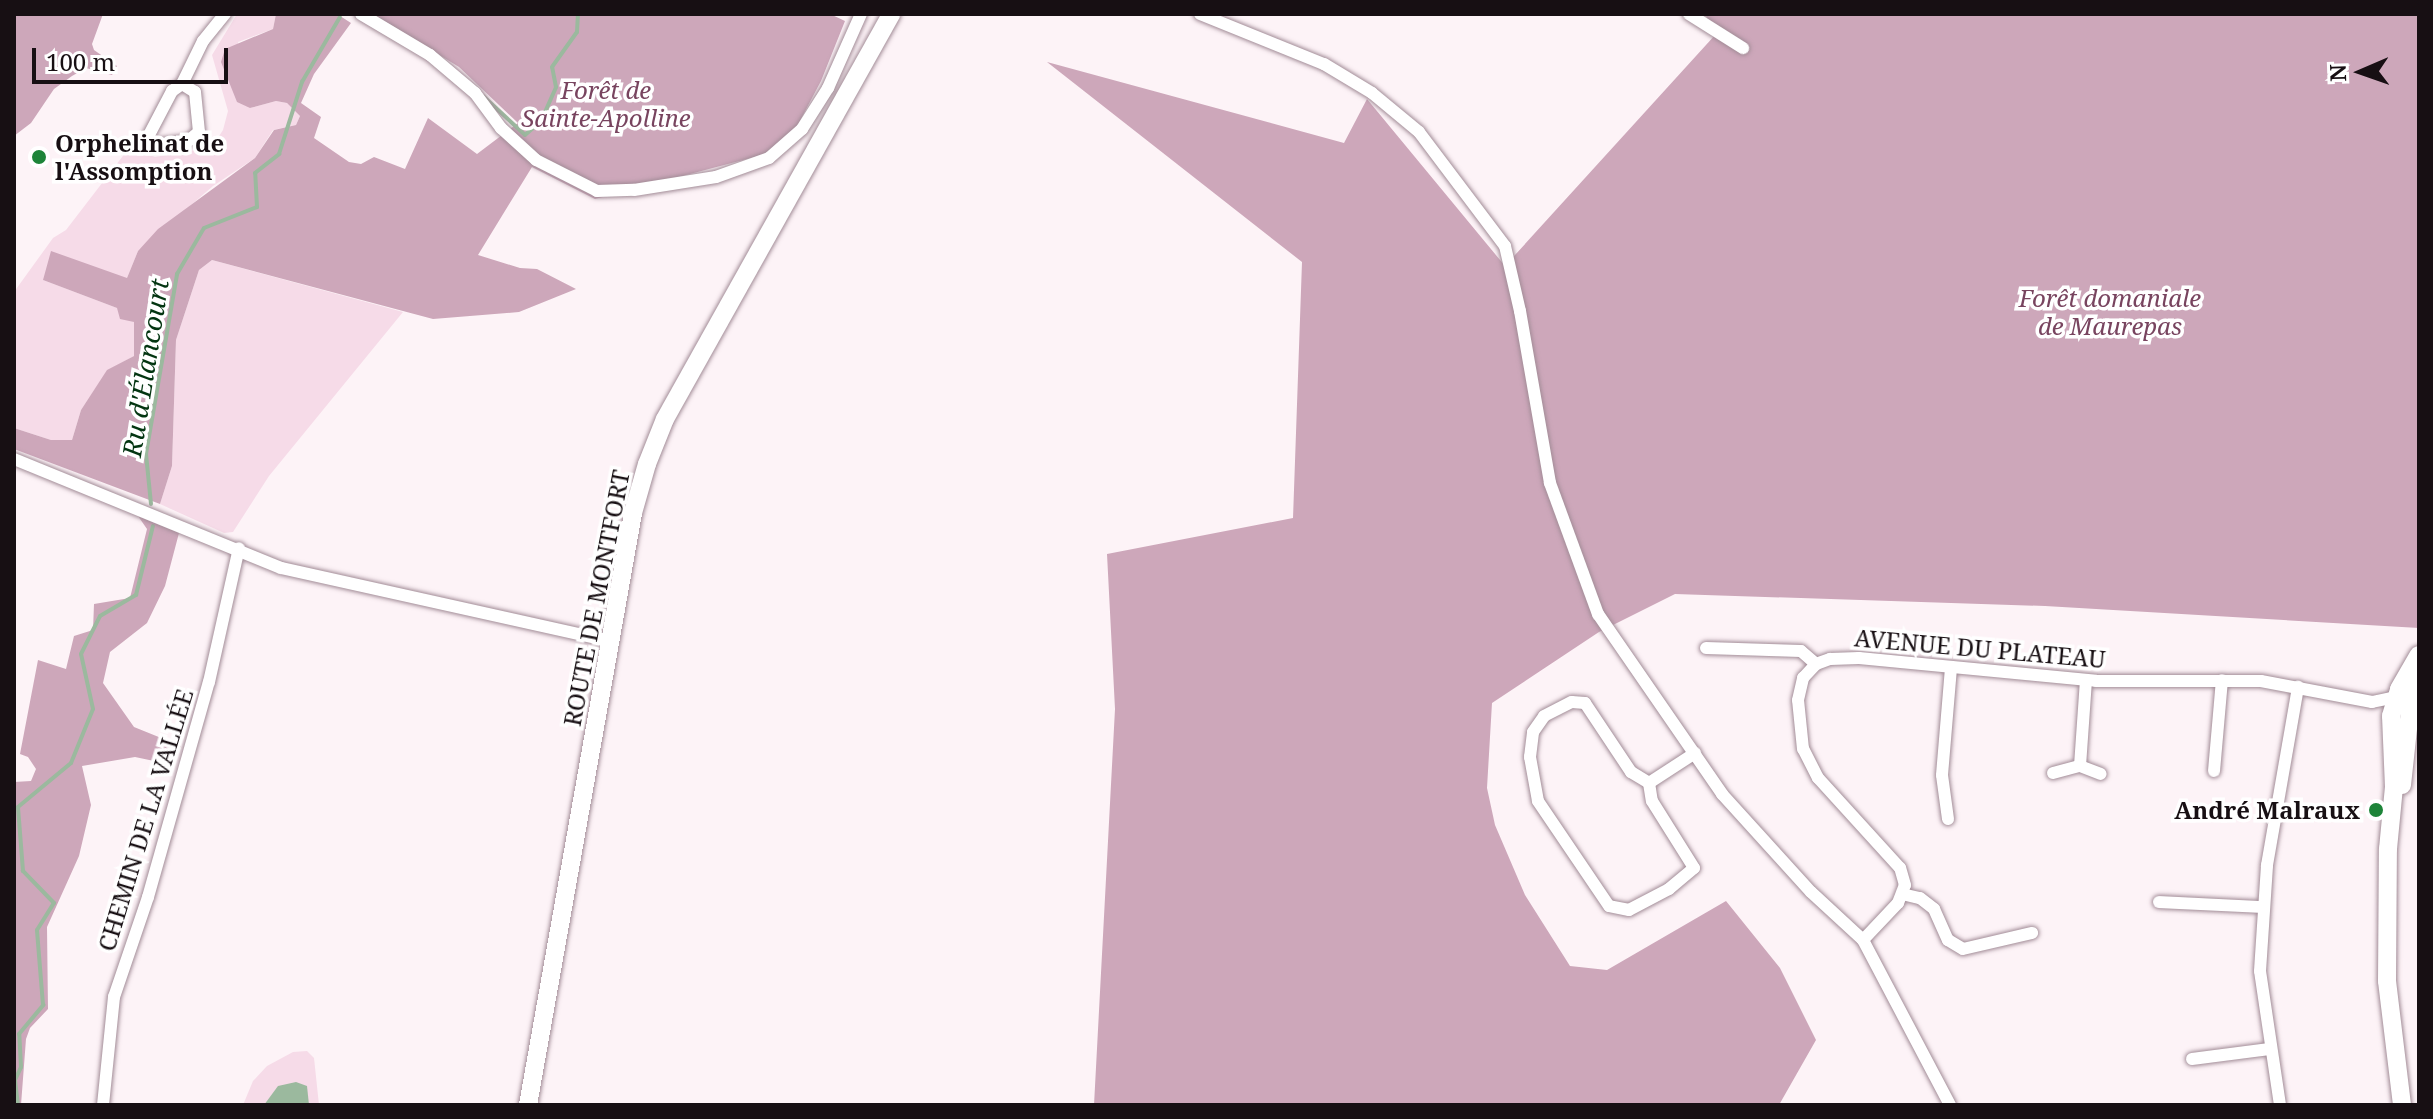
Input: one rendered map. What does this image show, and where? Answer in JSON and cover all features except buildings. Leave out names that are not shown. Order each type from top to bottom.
[{"type":"street","points":[[182,84],[195,92],[199,132],[188,141],[154,145],[148,141],[151,130],[172,91],[182,84],[203,41],[225,14]]},
{"type":"street","points":[[361,14],[430,55],[475,93],[501,128],[536,160],[597,191],[649,188],[745,168],[769,158],[802,129],[828,88],[861,14]]},
{"type":"street","name":"ROUTE DE MONTFORT","points":[[528,1105],[609,641],[633,513],[647,464],[665,419],[891,14]]},
{"type":"street","points":[[1200,14],[1324,64],[1372,93],[1419,132],[1505,246],[1520,311],[1550,483],[1598,614],[1722,794],[1811,892],[1863,940],[1950,1105]]},
{"type":"street","points":[[1689,14],[1743,48]]},
{"type":"street","points":[[14,459],[239,548],[281,568],[609,641]]},
{"type":"street","name":"CHEMIN DE LA VALLÉE","points":[[103,1105],[114,997],[148,897],[209,682],[239,548]]},
{"type":"street","points":[[1706,648],[1801,651],[1816,664],[1803,678],[1798,700],[1803,749],[1818,778],[1900,868],[1905,885],[1898,903],[1863,940]]},
{"type":"street","points":[[2402,1105],[2387,981],[2388,879],[2402,708],[2419,655]]},
{"type":"street","name":"AVENUE DU PLATEAU","points":[[1816,664],[1830,659],[1859,658],[2086,680],[2222,680],[2298,687],[2402,708]]},
{"type":"street","points":[[1948,819],[1942,775],[1951,667]]},
{"type":"street","points":[[2080,766],[2086,680]]},
{"type":"street","points":[[2214,771],[2222,680]]},
{"type":"street","points":[[2402,708],[2419,683]]},
{"type":"street","points":[[2280,1105],[2269,1049],[2260,971],[2267,865],[2298,687]]},
{"type":"street","points":[[2377,701],[2402,708]]},
{"type":"street","points":[[1572,702],[1585,703],[1631,772],[1649,783],[1652,801],[1694,868],[1669,889],[1629,910],[1617,910],[1609,906],[1582,870],[1538,801],[1530,757],[1533,732],[1544,716],[1572,702]]},
{"type":"street","points":[[1649,783],[1695,753]]},
{"type":"street","points":[[2053,773],[2080,766],[2101,774]]},
{"type":"street","points":[[1902,894],[1920,898],[1934,909],[1948,940],[1963,949],[2032,933]]},
{"type":"street","points":[[2159,902],[2263,907]]},
{"type":"street","points":[[2192,1059],[2269,1049]]},
{"type":"shaded area","points":[[237,14],[276,14],[273,29],[238,42],[250,108],[276,101],[287,103],[300,116],[296,125],[273,130],[255,158],[213,186],[138,251],[127,278],[43,280],[117,308],[134,322],[134,356],[107,371],[81,410],[72,440],[51,440],[14,428],[14,292],[53,238],[66,230],[129,148],[155,157],[212,147],[223,130],[228,111],[212,55]]},
{"type":"shaded area","points":[[212,260],[403,312],[269,476],[233,532],[224,533],[160,504],[172,466],[176,340],[199,270]]},
{"type":"shaded area","points":[[307,1051],[314,1058],[319,1105],[243,1105],[253,1081],[267,1066],[293,1052]]},
{"type":"shaded area","points":[[296,1082],[307,1086],[309,1105],[264,1105],[278,1086]]},
{"type":"green space","points":[[14,14],[103,14],[92,44],[94,50],[117,66],[112,75],[86,68],[72,76],[54,89],[31,123],[14,136]]},
{"type":"green space","name":"Forêt de Sainte-Apolline","points":[[276,14],[337,14],[351,23],[314,74],[301,103],[321,117],[314,138],[349,162],[361,164],[374,157],[405,169],[428,118],[477,154],[518,123],[459,67],[373,14],[830,14],[845,21],[821,81],[785,149],[595,199],[532,167],[478,255],[520,268],[537,269],[576,289],[519,312],[433,319],[212,260],[199,270],[176,340],[172,466],[160,504],[14,449],[14,428],[51,440],[72,440],[81,410],[107,370],[134,356],[134,322],[120,319],[117,308],[43,280],[51,251],[127,278],[138,251],[158,229],[255,158],[274,130],[296,125],[300,116],[287,103],[276,101],[250,108],[237,102],[221,62],[225,49],[273,29]]},
{"type":"green space","name":"Forêt domaniale de Maurepas","points":[[1705,14],[2419,14],[2419,628],[2045,606],[1675,594],[1599,632],[1492,703],[1487,788],[1495,825],[1525,895],[1570,966],[1607,970],[1726,901],[1780,968],[1816,1040],[1779,1105],[1094,1105],[1115,709],[1107,554],[1293,518],[1302,262],[1047,62],[1344,143],[1367,99],[1505,266],[1716,34]]},
{"type":"green space","points":[[138,516],[179,533],[165,586],[147,623],[110,652],[103,683],[134,727],[181,746],[173,765],[135,757],[82,766],[91,805],[79,856],[47,927],[48,1009],[30,1028],[26,1039],[21,1105],[14,1105],[14,782],[31,781],[36,769],[28,757],[20,754],[38,660],[66,669],[74,636],[93,630],[94,604],[130,598],[147,529]]},
{"type":"waterway","name":"Ru d'Élancourt","points":[[483,96],[525,135],[541,121],[556,87],[552,67],[577,32],[578,14]]},
{"type":"waterway","name":"Ru d'Élancourt","points":[[151,504],[146,454],[177,274],[204,228],[257,207],[255,173],[279,154],[302,82],[340,17]]},
{"type":"waterway","name":"Ru d'Élancourt","points":[[18,1105],[15,1080],[21,1067],[19,1034],[43,1005],[37,930],[54,903],[23,871],[18,807],[71,763],[93,709],[81,654],[100,616],[136,595],[153,526]]},
{"type":"place","name":"Orphelinat de l'Assomption","points":[[39,157]]},
{"type":"place","name":"André Malraux","points":[[2376,810]]}]
